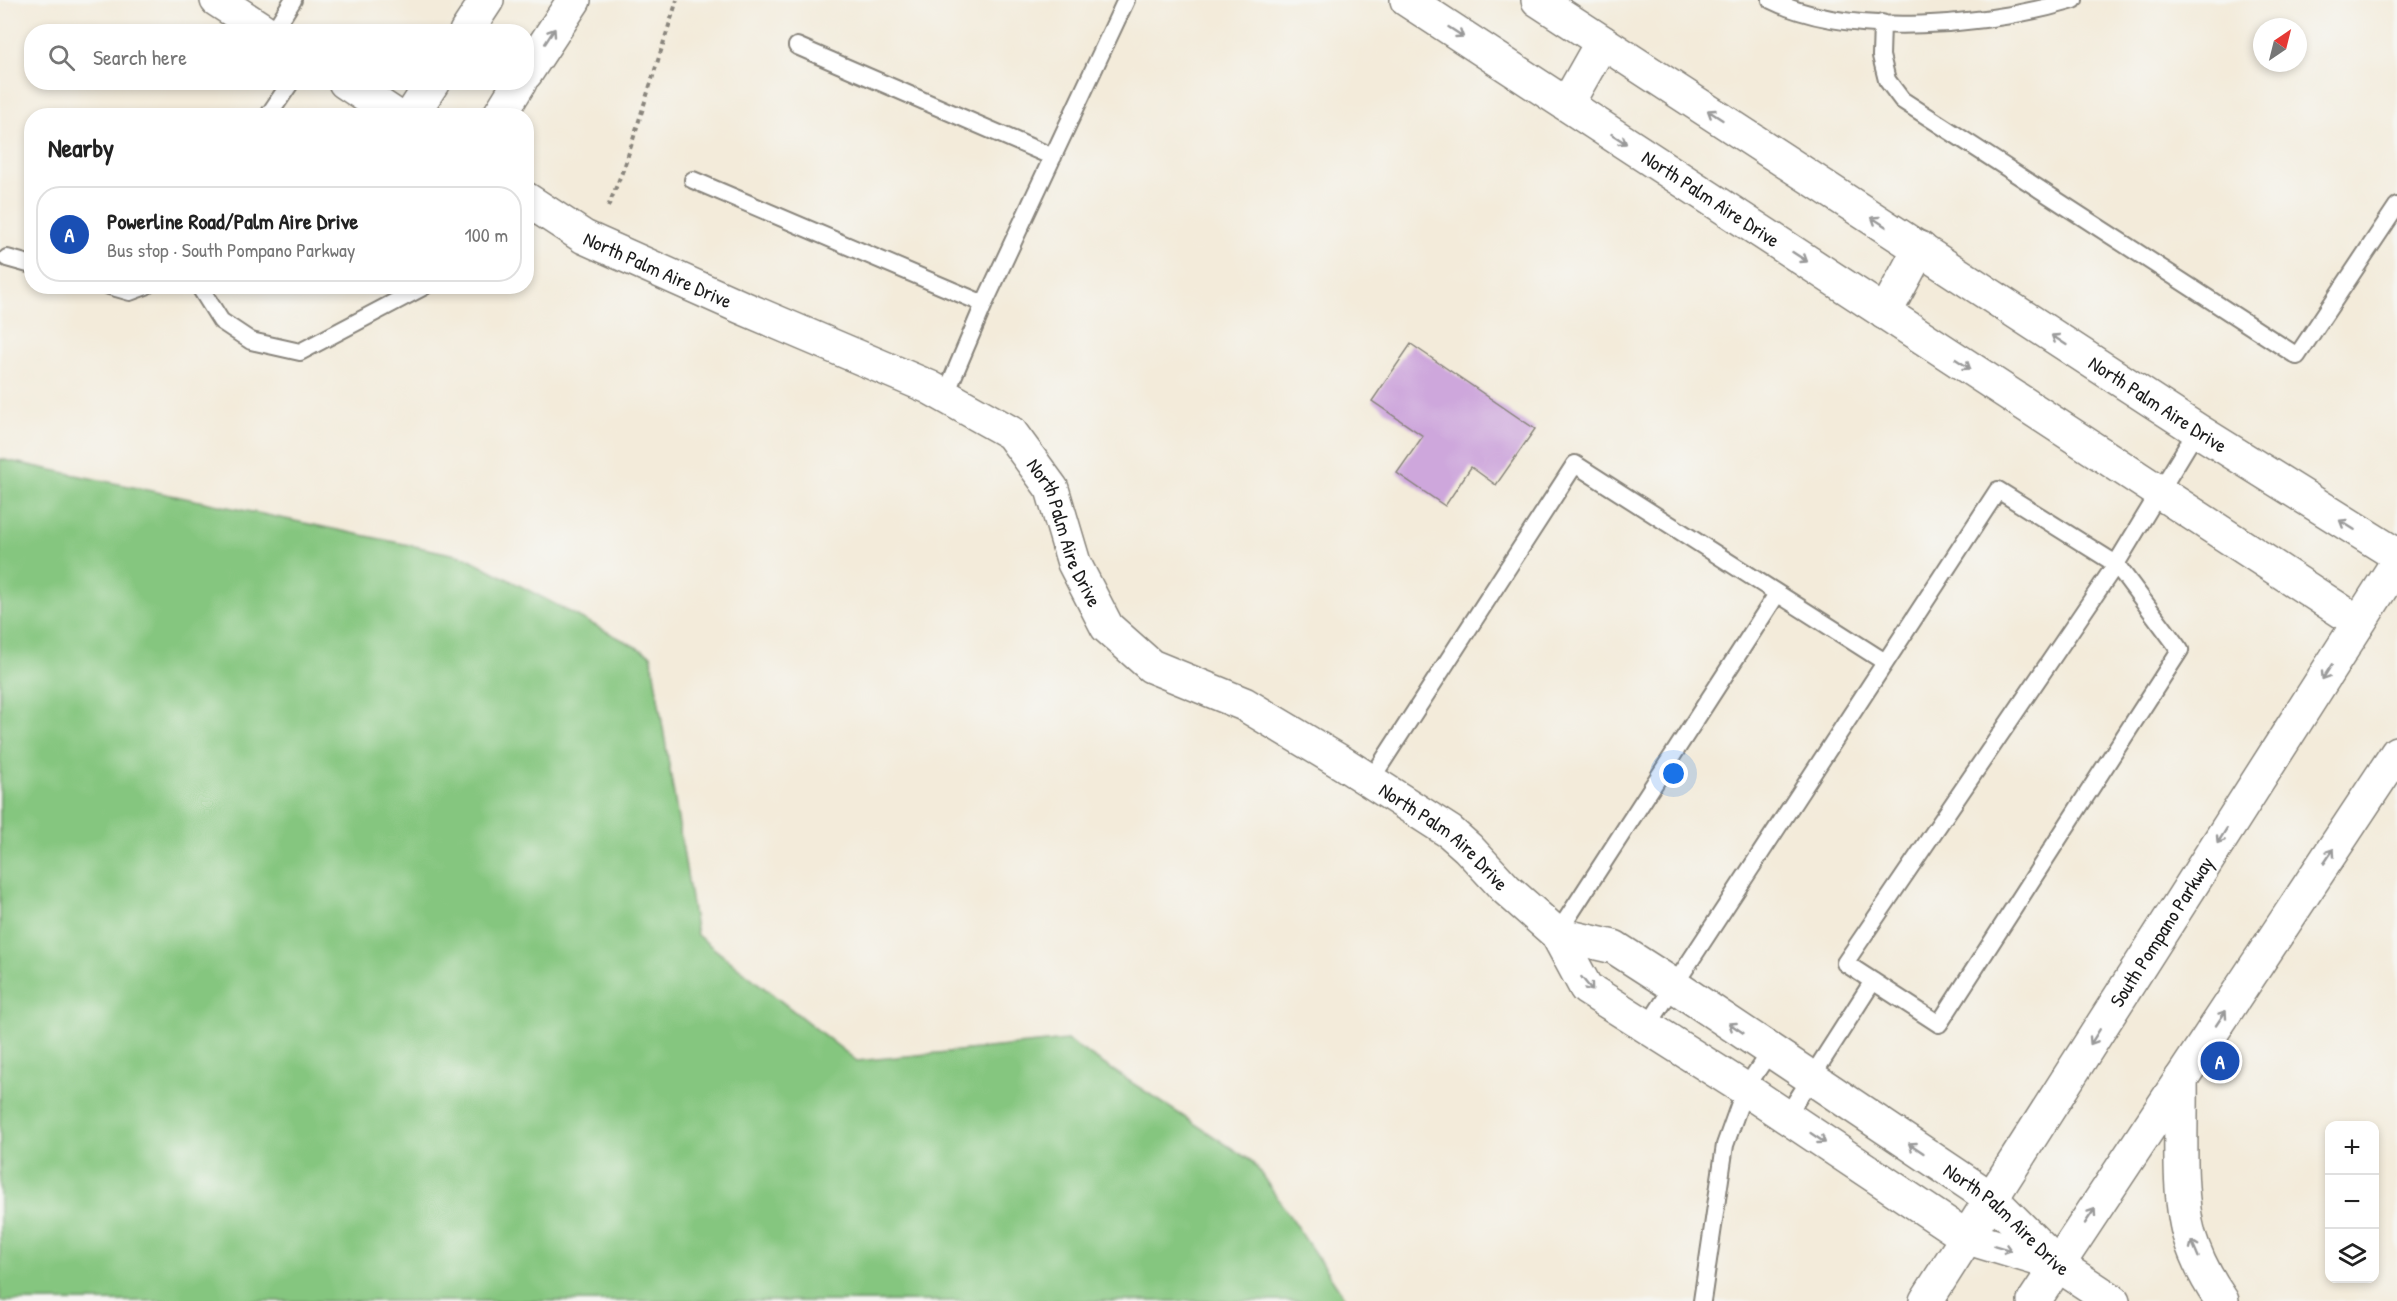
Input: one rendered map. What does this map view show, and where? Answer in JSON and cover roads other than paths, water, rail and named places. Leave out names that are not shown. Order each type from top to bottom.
[{"type":"street","points":[[217,0],[254,24]]},
{"type":"street","points":[[471,24],[487,0]]},
{"type":"street","points":[[534,61],[574,0]]},
{"type":"street","name":"North Palm Aire Drive","points":[[1407,0],[2358,622]]},
{"type":"street","name":"North Palm Aire Drive","points":[[1538,0],[2197,430],[2397,555]]},
{"type":"street","points":[[1567,104],[1602,42]]},
{"type":"street","points":[[357,90],[384,108]]},
{"type":"street","points":[[416,108],[428,90]]},
{"type":"street","points":[[504,108],[515,90]]},
{"type":"street","name":"North Palm Aire Drive","points":[[534,204],[584,237],[945,396],[1011,433],[1052,489],[1074,563],[1107,627],[1151,666],[1244,704],[1450,832],[1506,889],[1557,934],[1586,988],[1745,1089],[1968,1238],[2058,1265]]},
{"type":"street","points":[[1885,313],[1920,248]]},
{"type":"street","name":"South Pompano Parkway","points":[[1926,1301],[2397,562]]},
{"type":"street","points":[[2034,1301],[2397,753]]},
{"type":"street","name":"North Palm Aire Drive","points":[[1557,934],[1614,947],[1992,1199],[2058,1265]]},
{"type":"street","points":[[2181,1079],[2183,1195],[2189,1235],[2211,1285],[2222,1301]]},
{"type":"street","points":[[2058,1265],[2113,1301]]},
{"type":"lane","points":[[278,24],[293,0]]},
{"type":"lane","points":[[945,396],[984,304],[1126,0]]},
{"type":"lane","points":[[1771,0],[1788,8],[1843,21],[1882,23],[1960,22],[2031,12],[2074,0]]},
{"type":"lane","points":[[1882,23],[1881,56],[1887,80],[1902,100],[2297,356],[2397,206]]},
{"type":"lane","points":[[797,46],[1053,157]]},
{"type":"lane","points":[[273,108],[286,90]]},
{"type":"lane","points":[[693,180],[984,304]]},
{"type":"lane","points":[[7,258],[24,263]]},
{"type":"lane","points":[[204,294],[221,321],[251,341],[300,352],[410,294]]},
{"type":"lane","points":[[1647,1027],[1998,490],[2116,564],[2180,650],[1939,1024],[1845,963],[2116,564],[2197,430]]},
{"type":"lane","points":[[1370,781],[1575,464],[1885,662]]},
{"type":"lane","points":[[1557,934],[1777,594]]},
{"type":"lane","points":[[1786,1117],[1872,981]]},
{"type":"lane","points":[[1702,1301],[1725,1144],[1745,1089],[1770,1051]]},
{"type":"place","name":"Powerline Road/Palm Aire Drive","points":[[2220,1061]]}]
